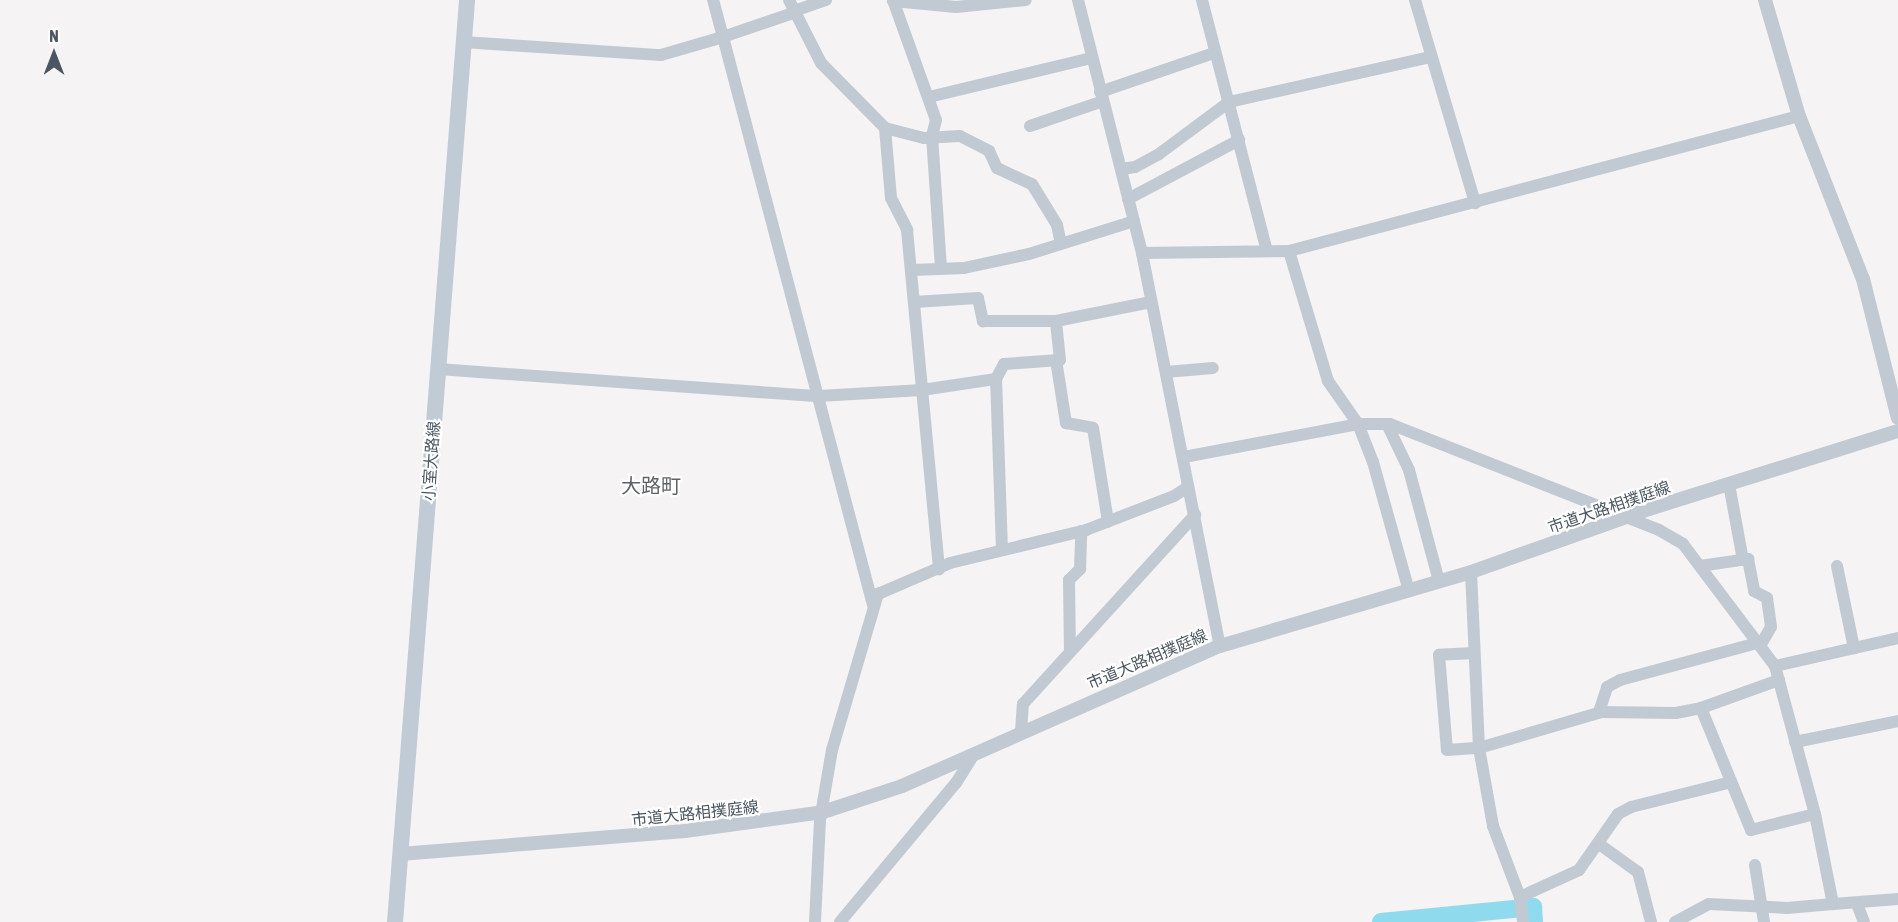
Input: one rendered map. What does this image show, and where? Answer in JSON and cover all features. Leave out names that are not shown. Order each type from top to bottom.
[{"type":"main road","name":"小室大路線","points":[[395,922],[467,0]]},
{"type":"street","points":[[713,0],[873,605]]},
{"type":"street","points":[[464,42],[649,56],[723,37],[793,8],[826,0]]},
{"type":"street","points":[[941,269],[932,136],[936,120],[893,0],[956,7],[1026,0]]},
{"type":"street","points":[[1078,0],[1142,253],[1220,646]]},
{"type":"street","points":[[1202,0],[1267,250]]},
{"type":"street","points":[[1415,0],[1475,203]]},
{"type":"street","points":[[1765,0],[1799,116],[1863,279],[1898,418]]},
{"type":"street","points":[[793,8],[821,63],[885,128],[924,138],[960,136],[989,151],[997,168],[1032,184],[1057,225],[1061,244]]},
{"type":"street","points":[[1030,126],[1214,53]]},
{"type":"street","points":[[1121,169],[1135,167],[1159,154],[1229,102],[1431,57]]},
{"type":"street","points":[[929,97],[1092,58]]},
{"type":"street","points":[[1142,253],[1289,250],[1475,203],[1799,116]]},
{"type":"street","points":[[885,128],[891,198],[907,230],[912,270],[939,569]]},
{"type":"street","points":[[1128,200],[1239,140]]},
{"type":"street","points":[[912,270],[941,269],[1029,254],[1134,221]]},
{"type":"street","points":[[1289,250],[1328,381],[1358,424],[1399,543],[1409,591]]},
{"type":"street","points":[[914,302],[978,298],[983,321],[1056,321],[1151,302]]},
{"type":"street","points":[[1002,550],[996,379],[1004,364],[1060,360],[1056,321]]},
{"type":"street","points":[[1056,360],[1066,423],[1093,428],[1108,522]]},
{"type":"street","points":[[1166,372],[1213,368]]},
{"type":"street","points":[[438,369],[819,396],[922,390],[996,379]]},
{"type":"street","points":[[1184,457],[1358,424],[1387,424],[1420,433],[1659,530],[1683,544],[1775,666],[1815,814],[1833,904]]},
{"type":"street","points":[[1387,424],[1409,470],[1439,581]]},
{"type":"street","name":"市道大路相撲庭線","points":[[400,854],[685,831],[823,812],[902,786],[973,756],[1020,731],[1220,646],[1471,572],[1625,518],[1898,431]]},
{"type":"street","points":[[1729,484],[1743,560]]},
{"type":"street","points":[[815,922],[823,812],[832,750],[878,594],[939,569],[1108,522],[1174,496],[1188,486]]},
{"type":"street","points":[[1020,731],[1023,704],[1195,515]]},
{"type":"street","points":[[1070,652],[1069,580],[1080,569],[1081,531]]},
{"type":"street","points":[[1599,712],[1607,687],[1620,680],[1759,645],[1771,627],[1767,598],[1754,591],[1748,559],[1700,566]]},
{"type":"street","points":[[1837,566],[1854,648]]},
{"type":"street","points":[[1471,572],[1479,748],[1492,826],[1520,899],[1523,919]]},
{"type":"street","points":[[1775,666],[1898,638]]},
{"type":"street","points":[[1474,653],[1439,655],[1447,750],[1479,748],[1599,712],[1676,713],[1701,708],[1779,680]]},
{"type":"street","points":[[1701,708],[1751,830],[1815,814]]},
{"type":"street","points":[[1795,741],[1898,721]]},
{"type":"street","points":[[840,922],[956,783],[973,756]]},
{"type":"street","points":[[1520,899],[1567,879],[1579,870],[1618,814],[1631,807],[1731,782]]},
{"type":"street","points":[[1599,844],[1638,872],[1651,922]]},
{"type":"street","points":[[1755,865],[1764,922]]},
{"type":"street","points":[[1675,922],[1708,904],[1761,906],[1857,904],[1898,899]]},
{"type":"street","points":[[1857,904],[1864,922]]},
{"type":"waterway","points":[[1381,922],[1533,907],[1534,922]]},
{"type":"district","name":"大路町","points":[[651,485]]}]
